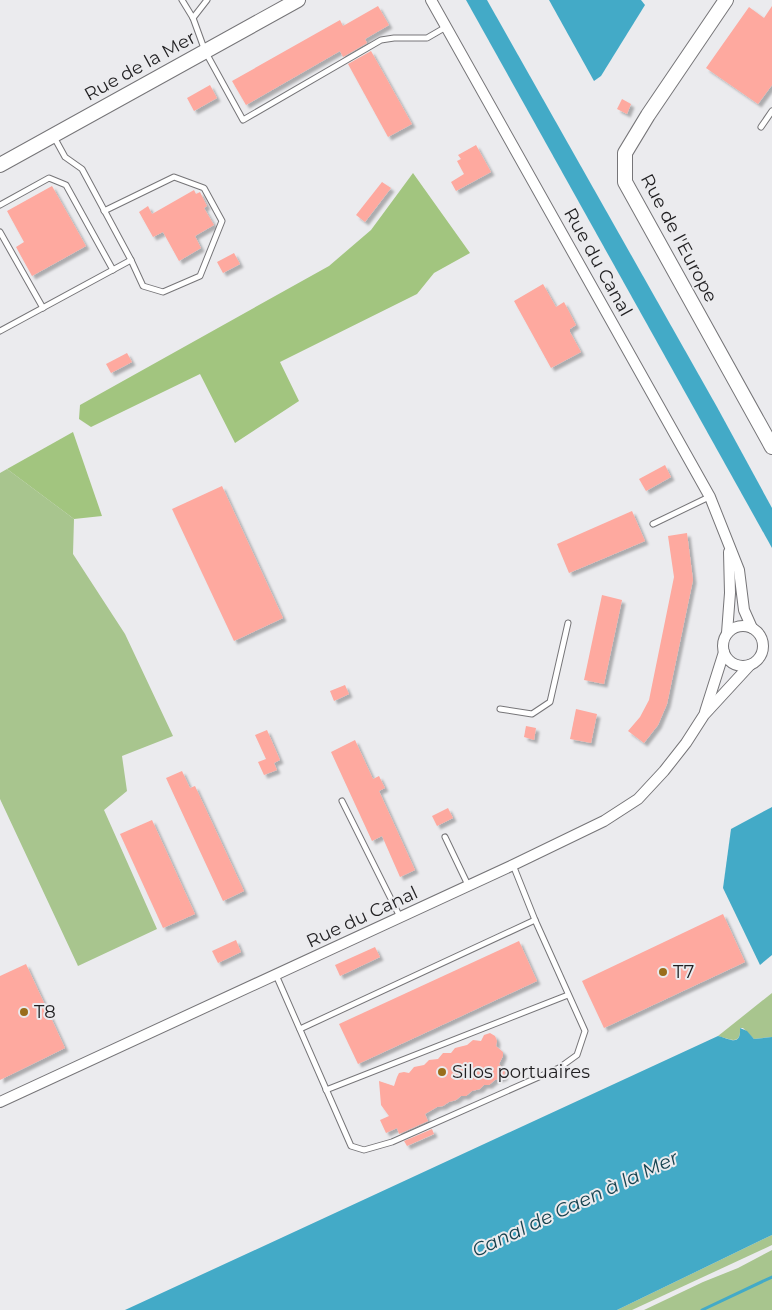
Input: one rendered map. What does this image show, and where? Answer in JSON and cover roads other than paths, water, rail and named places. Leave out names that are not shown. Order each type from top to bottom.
[{"type":"street","name":"Rue de la Mer","points":[[1,163],[298,0]]},
{"type":"street","name":"Rue du Canal","points":[[0,1102],[468,885],[513,866],[604,822],[638,799],[664,771],[686,743],[704,715],[763,650],[761,637],[752,628],[744,610],[739,570],[710,496],[431,0]]},
{"type":"street","name":"Rue de l'Europe","points":[[726,0],[648,115],[625,153],[625,182],[772,446]]},
{"type":"street","name":"Rue du Canal","points":[[704,715],[724,652],[724,639],[727,633],[730,593],[729,544]]},
{"type":"street","points":[[727,633],[738,626],[752,628]]},
{"type":"street","points":[[761,637],[772,641]]},
{"type":"street","points":[[724,652],[731,662],[738,666],[753,663],[772,654]]},
{"type":"lane","points":[[182,0],[193,18],[205,51],[243,120],[381,40],[427,38],[446,26]]},
{"type":"lane","points":[[193,18],[207,0]]},
{"type":"lane","points":[[761,127],[772,111]]},
{"type":"lane","points":[[53,135],[65,157],[82,169],[143,286],[163,292],[200,276],[222,221],[204,188],[174,177],[104,211]]},
{"type":"lane","points":[[0,205],[49,178],[66,185],[113,270]]},
{"type":"lane","points":[[0,232],[43,308]]},
{"type":"lane","points":[[0,331],[131,260]]},
{"type":"lane","points":[[652,524],[710,496]]},
{"type":"lane","points":[[500,709],[532,714],[550,702],[568,623]]},
{"type":"lane","points":[[342,801],[400,917]]},
{"type":"lane","points":[[445,837],[468,885]]},
{"type":"lane","points":[[276,975],[351,1146],[364,1150],[392,1142],[559,1068],[577,1055],[585,1031],[513,866]]},
{"type":"lane","points":[[300,1030],[535,920]]},
{"type":"lane","points":[[326,1090],[568,995]]},
{"type":"water","points":[[466,0],[487,0],[717,407],[772,508],[772,548]]},
{"type":"water","points":[[549,0],[641,0],[645,5],[601,76],[594,81]]},
{"type":"water","points":[[772,807],[772,955],[760,965],[723,888],[731,829]]},
{"type":"water","name":"Canal de Caen à la Mer","points":[[740,1028],[747,1031],[754,1039],[772,1037],[772,1235],[617,1310],[125,1310],[718,1036],[737,1040]]},
{"type":"waterway","points":[[702,1310],[772,1277]]},
{"type":"place","name":"T7","points":[[663,972]]},
{"type":"place","name":"T8","points":[[24,1012]]},
{"type":"place","name":"Silos portuaires","points":[[442,1072]]}]
